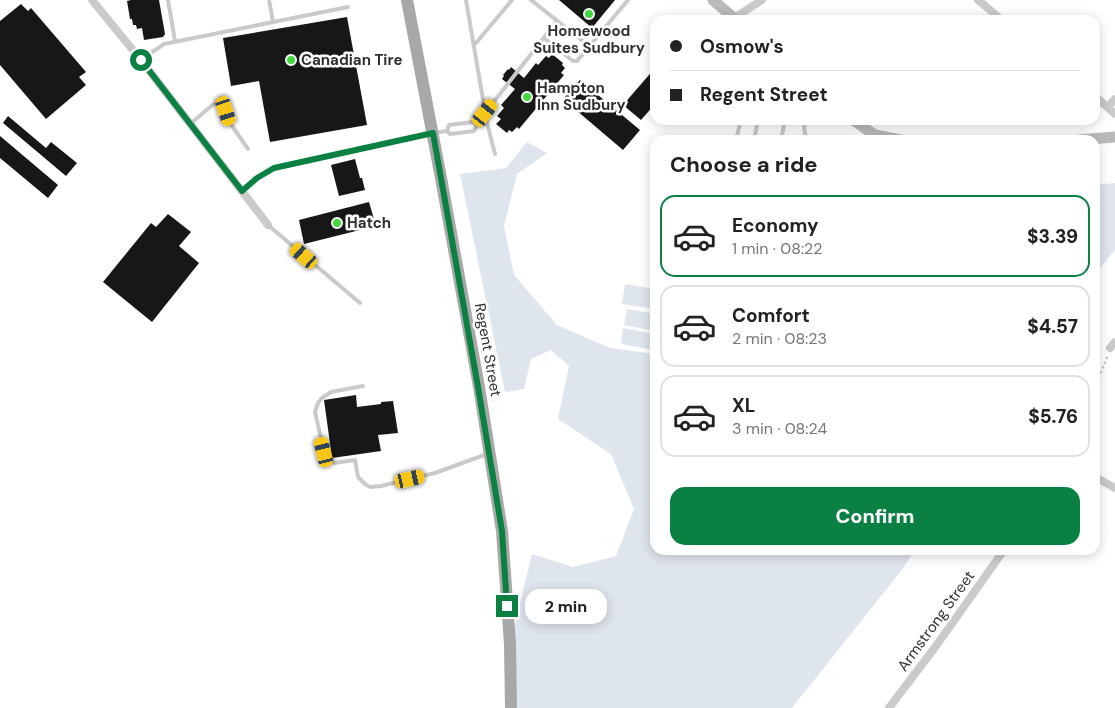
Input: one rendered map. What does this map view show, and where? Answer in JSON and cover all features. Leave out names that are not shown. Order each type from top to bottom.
[{"type":"main road","name":"Regent Street","points":[[407,0],[433,133],[502,531],[510,644],[511,708]]},
{"type":"street","points":[[92,0],[268,224]]},
{"type":"street","points":[[713,0],[730,15]]},
{"type":"street","points":[[741,15],[762,0]]},
{"type":"street","points":[[978,0],[996,15]]},
{"type":"street","points":[[1108,107],[1115,99]]},
{"type":"street","points":[[1100,100],[1115,114]]},
{"type":"street","points":[[860,125],[875,135]]},
{"type":"street","points":[[1100,138],[1115,137]]},
{"type":"street","points":[[1100,480],[1115,488]]},
{"type":"street","name":"Armstrong Street","points":[[889,708],[1000,555]]},
{"type":"lane","points":[[168,0],[175,41]]},
{"type":"lane","points":[[269,0],[273,22]]},
{"type":"lane","points":[[466,0],[487,124],[495,154]]},
{"type":"lane","points":[[474,43],[512,0]]},
{"type":"lane","points":[[531,0],[589,46]]},
{"type":"lane","points":[[544,38],[573,61],[578,61],[628,0]]},
{"type":"lane","points":[[141,60],[156,48],[175,41],[348,7]]},
{"type":"lane","points":[[485,113],[557,21]]},
{"type":"lane","points":[[190,124],[222,98],[230,123],[248,149]]},
{"type":"lane","points":[[447,131],[449,125],[473,122],[477,126]]},
{"type":"lane","points":[[242,191],[257,178],[274,168],[433,133],[447,131],[450,134],[474,131],[477,126],[487,124]]},
{"type":"lane","points":[[268,224],[360,303]]},
{"type":"lane","points":[[363,386],[331,392],[322,398],[314,412],[324,452],[334,463],[355,460],[358,477],[366,485],[371,487],[382,486],[435,473],[490,454]]},
{"type":"path","points":[[1100,376],[1113,346]]},
{"type":"shaded area","points":[[527,142],[547,153],[517,174],[504,226],[514,275],[557,325],[610,348],[650,353],[650,555],[911,555],[904,567],[792,708],[511,708],[510,644],[532,554],[573,567],[616,556],[634,509],[611,454],[558,419],[569,366],[551,350],[531,359],[524,389],[505,392],[460,174],[506,168]]},
{"type":"shaded area","points":[[1115,183],[1115,250],[1100,268],[1100,184]]},
{"type":"shaded area","points":[[625,284],[650,288],[650,308],[622,304]]},
{"type":"shaded area","points":[[627,309],[650,313],[650,330],[624,325]]},
{"type":"shaded area","points":[[623,328],[650,333],[650,349],[621,344]]},
{"type":"building","points":[[159,0],[165,34],[163,37],[144,40],[142,28],[137,29],[136,25],[133,25],[132,19],[130,19],[127,1]]},
{"type":"building","name":"Homewood Suites Sudbury","points":[[559,0],[615,0],[592,28]]},
{"type":"building","points":[[21,4],[28,11],[31,8],[86,72],[79,77],[86,85],[46,119],[0,65],[0,21]]},
{"type":"building","name":"Canadian Tire","points":[[347,17],[367,125],[270,142],[259,81],[231,86],[223,38]]},
{"type":"building","name":"Hampton Inn Sudbury","points":[[552,54],[563,63],[562,65],[565,68],[561,73],[564,75],[519,129],[517,127],[512,132],[509,130],[507,133],[496,124],[501,119],[497,116],[504,108],[501,105],[515,89],[502,79],[503,75],[511,67],[524,78],[536,63],[538,65],[546,56],[549,58]]},
{"type":"building","points":[[650,74],[650,110],[641,120],[623,105]]},
{"type":"building","points":[[580,80],[640,130],[623,150],[563,99]]},
{"type":"building","points":[[8,116],[46,148],[51,142],[77,163],[66,176],[3,123]]},
{"type":"building","points":[[0,136],[58,185],[48,198],[0,158]]},
{"type":"building","points":[[355,159],[365,190],[339,196],[331,165]]},
{"type":"building","name":"Hatch","points":[[369,202],[376,226],[304,244],[299,220]]},
{"type":"building","points":[[168,214],[191,232],[179,246],[199,263],[152,322],[103,282],[151,223],[156,227]]},
{"type":"building","points":[[356,395],[357,407],[393,401],[398,433],[378,435],[381,451],[332,458],[324,400]]},
{"type":"place","name":"Homewood Suites Sudbury","points":[[589,14]]},
{"type":"place","name":"Canadian Tire","points":[[291,60]]},
{"type":"place","name":"Hampton Inn Sudbury","points":[[527,97]]},
{"type":"place","name":"Hatch","points":[[337,223]]},
{"type":"route","points":[[141,60],[242,191],[257,178],[274,168],[433,133],[502,531],[507,606]]}]
